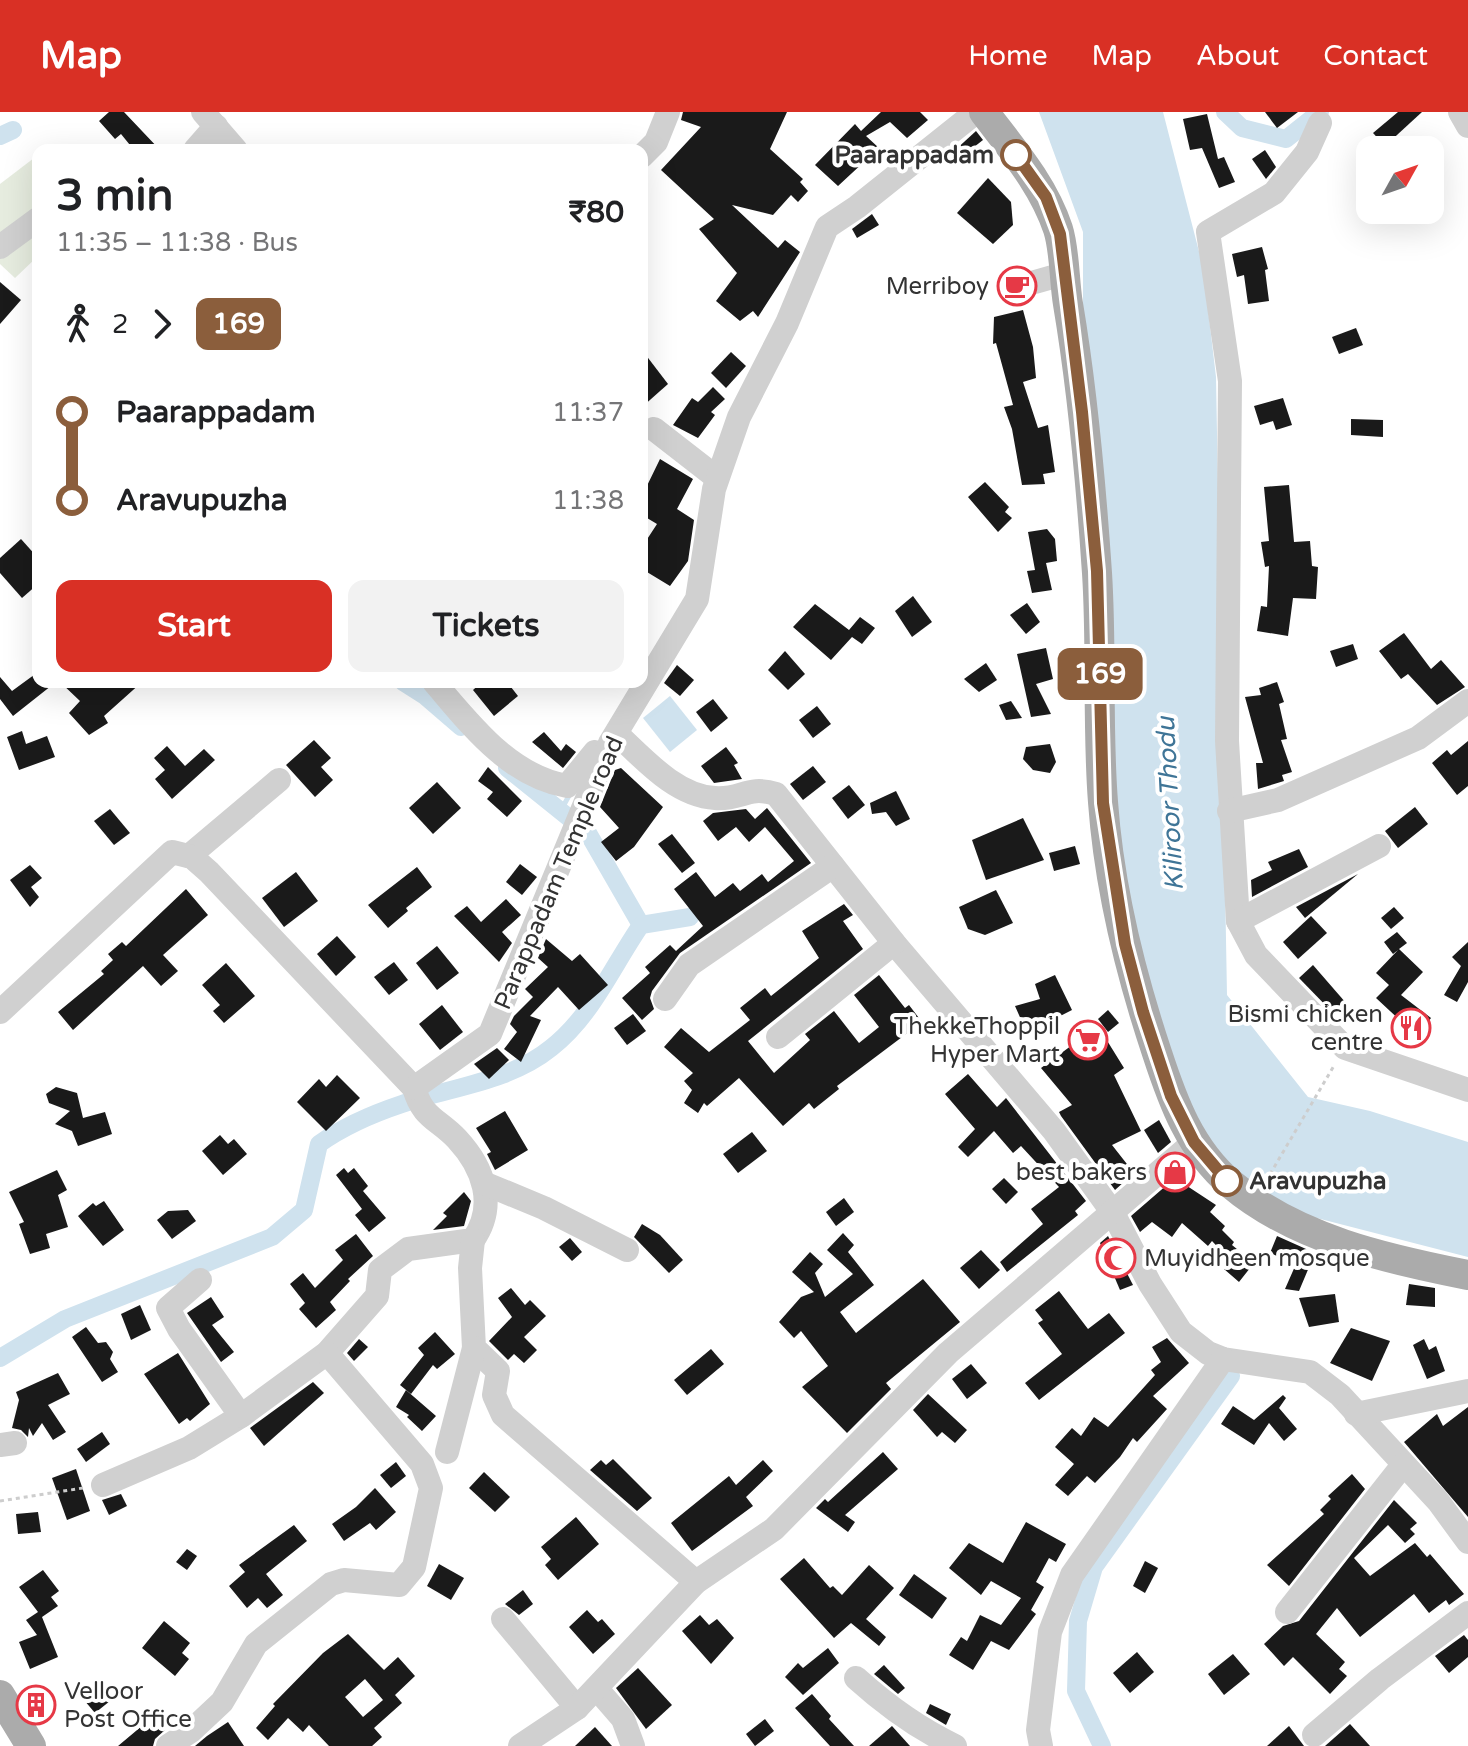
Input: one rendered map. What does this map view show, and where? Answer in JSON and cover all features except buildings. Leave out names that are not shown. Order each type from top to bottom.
[{"type":"main road","points":[[984,112],[1046,197],[1060,234],[1049,278],[1079,385],[1097,571],[1102,781],[1110,860],[1143,1012],[1171,1096],[1194,1142],[1230,1183],[1283,1219],[1391,1260],[1468,1275]]},
{"type":"main road","points":[[4,1710],[31,1746]]},
{"type":"street","points":[[648,150],[656,142],[668,112]]},
{"type":"street","name":"Parappadam Temple road","points":[[648,681],[697,599],[717,478],[739,417],[787,323],[827,227],[976,112]]},
{"type":"street","points":[[1460,112],[1468,126]]},
{"type":"street","points":[[1324,116],[1307,152],[1274,193],[1208,232],[1230,381],[1229,811],[1238,921],[1256,955],[1345,1048],[1468,1090]]},
{"type":"street","points":[[198,144],[209,119],[231,144]]},
{"type":"street","points":[[0,247],[32,223]]},
{"type":"street","points":[[654,429],[717,478]]},
{"type":"street","points":[[439,688],[488,745],[546,782],[567,786],[596,752],[614,738],[660,775],[685,788],[714,798],[742,795],[758,789],[776,794],[894,943],[1054,1131],[1113,1213],[1150,1284],[1181,1332],[1208,1353],[1223,1359],[1310,1372],[1340,1395],[1438,1501],[1468,1542]]},
{"type":"street","name":"Parappadam Temple road","points":[[417,1097],[490,1034],[614,738],[644,688]]},
{"type":"street","points":[[1229,811],[1278,800],[1418,738],[1468,701]]},
{"type":"street","points":[[189,856],[279,780]]},
{"type":"street","points":[[1238,921],[1379,846]]},
{"type":"street","points":[[0,1012],[172,852],[189,856],[209,872],[458,1140],[486,1184],[485,1217],[473,1240],[470,1268],[474,1348],[447,1452]]},
{"type":"street","points":[[665,999],[689,965],[833,866]]},
{"type":"street","points":[[778,1037],[894,943]]},
{"type":"street","points":[[520,1746],[577,1708],[696,1582],[774,1529],[948,1353],[1194,1142]]},
{"type":"street","points":[[486,1184],[544,1208],[627,1250]]},
{"type":"street","points":[[103,1485],[189,1448],[241,1416],[327,1353],[377,1296],[380,1270],[408,1249],[473,1240]]},
{"type":"street","points":[[200,1280],[168,1308],[179,1329],[241,1416]]},
{"type":"street","points":[[474,1348],[498,1371],[494,1395],[513,1427],[696,1582]]},
{"type":"street","points":[[168,1746],[191,1731],[222,1702],[256,1644],[305,1602],[331,1584],[344,1580],[399,1585],[414,1567],[431,1488],[422,1464],[327,1353]]},
{"type":"street","points":[[1041,1746],[1038,1730],[1050,1632],[1072,1575],[1223,1359]]},
{"type":"street","points":[[1356,1414],[1468,1391]]},
{"type":"street","points":[[1287,1612],[1403,1465]]},
{"type":"street","points":[[1314,1735],[1380,1679],[1468,1613]]},
{"type":"street","points":[[503,1619],[577,1708]]},
{"type":"street","points":[[856,1678],[888,1708],[923,1731],[955,1746]]},
{"type":"street","points":[[597,1689],[623,1719],[633,1746]]},
{"type":"path","points":[[1259,1193],[1339,1058]]},
{"type":"path","points":[[0,1501],[103,1485]]},
{"type":"shaded area","points":[[32,160],[32,262],[15,278],[0,264],[0,184]]},
{"type":"water","name":"Kiliroor Thodu","points":[[1039,112],[1163,112],[1203,267],[1216,377],[1227,995],[1308,1097],[1370,1111],[1468,1142],[1468,1257],[1270,1206],[1209,1158],[1181,1101],[1123,885],[1083,362],[1083,232]]},
{"type":"water","points":[[670,696],[697,730],[670,752],[643,718]]},
{"type":"waterway","points":[[1225,112],[1242,128],[1286,139],[1320,112]]},
{"type":"waterway","points":[[0,136],[13,130]]},
{"type":"waterway","points":[[412,688],[461,727]]},
{"type":"waterway","points":[[507,768],[588,833],[641,925]]},
{"type":"waterway","points":[[560,812],[571,792]]},
{"type":"waterway","points":[[0,1358],[65,1319],[272,1237],[304,1210],[319,1144],[348,1126],[380,1112],[498,1076],[535,1059],[578,1021],[641,925],[690,917]]},
{"type":"waterway","points":[[1102,1746],[1076,1691],[1078,1621],[1094,1567],[1231,1376]]},
{"type":"bus line","name":"169","points":[[1016,155],[1046,197],[1060,234],[1062,271],[1075,343],[1097,571],[1103,803],[1125,944],[1143,1012],[1171,1096],[1194,1142],[1227,1181]]},
{"type":"place","name":"Paarappadam","points":[[1016,155]]},
{"type":"place","name":"Merriboy","points":[[1017,286]]},
{"type":"place","name":"Bismi chicken centre","points":[[1411,1028]]},
{"type":"place","name":"ThekkeThoppil Hyper Mart","points":[[1088,1040]]},
{"type":"place","name":"best bakers","points":[[1175,1172]]},
{"type":"place","name":"Aravupuzha","points":[[1227,1181]]},
{"type":"place","name":"Muyidheen mosque","points":[[1116,1258]]},
{"type":"place","name":"Velloor Post Office","points":[[36,1705]]}]
